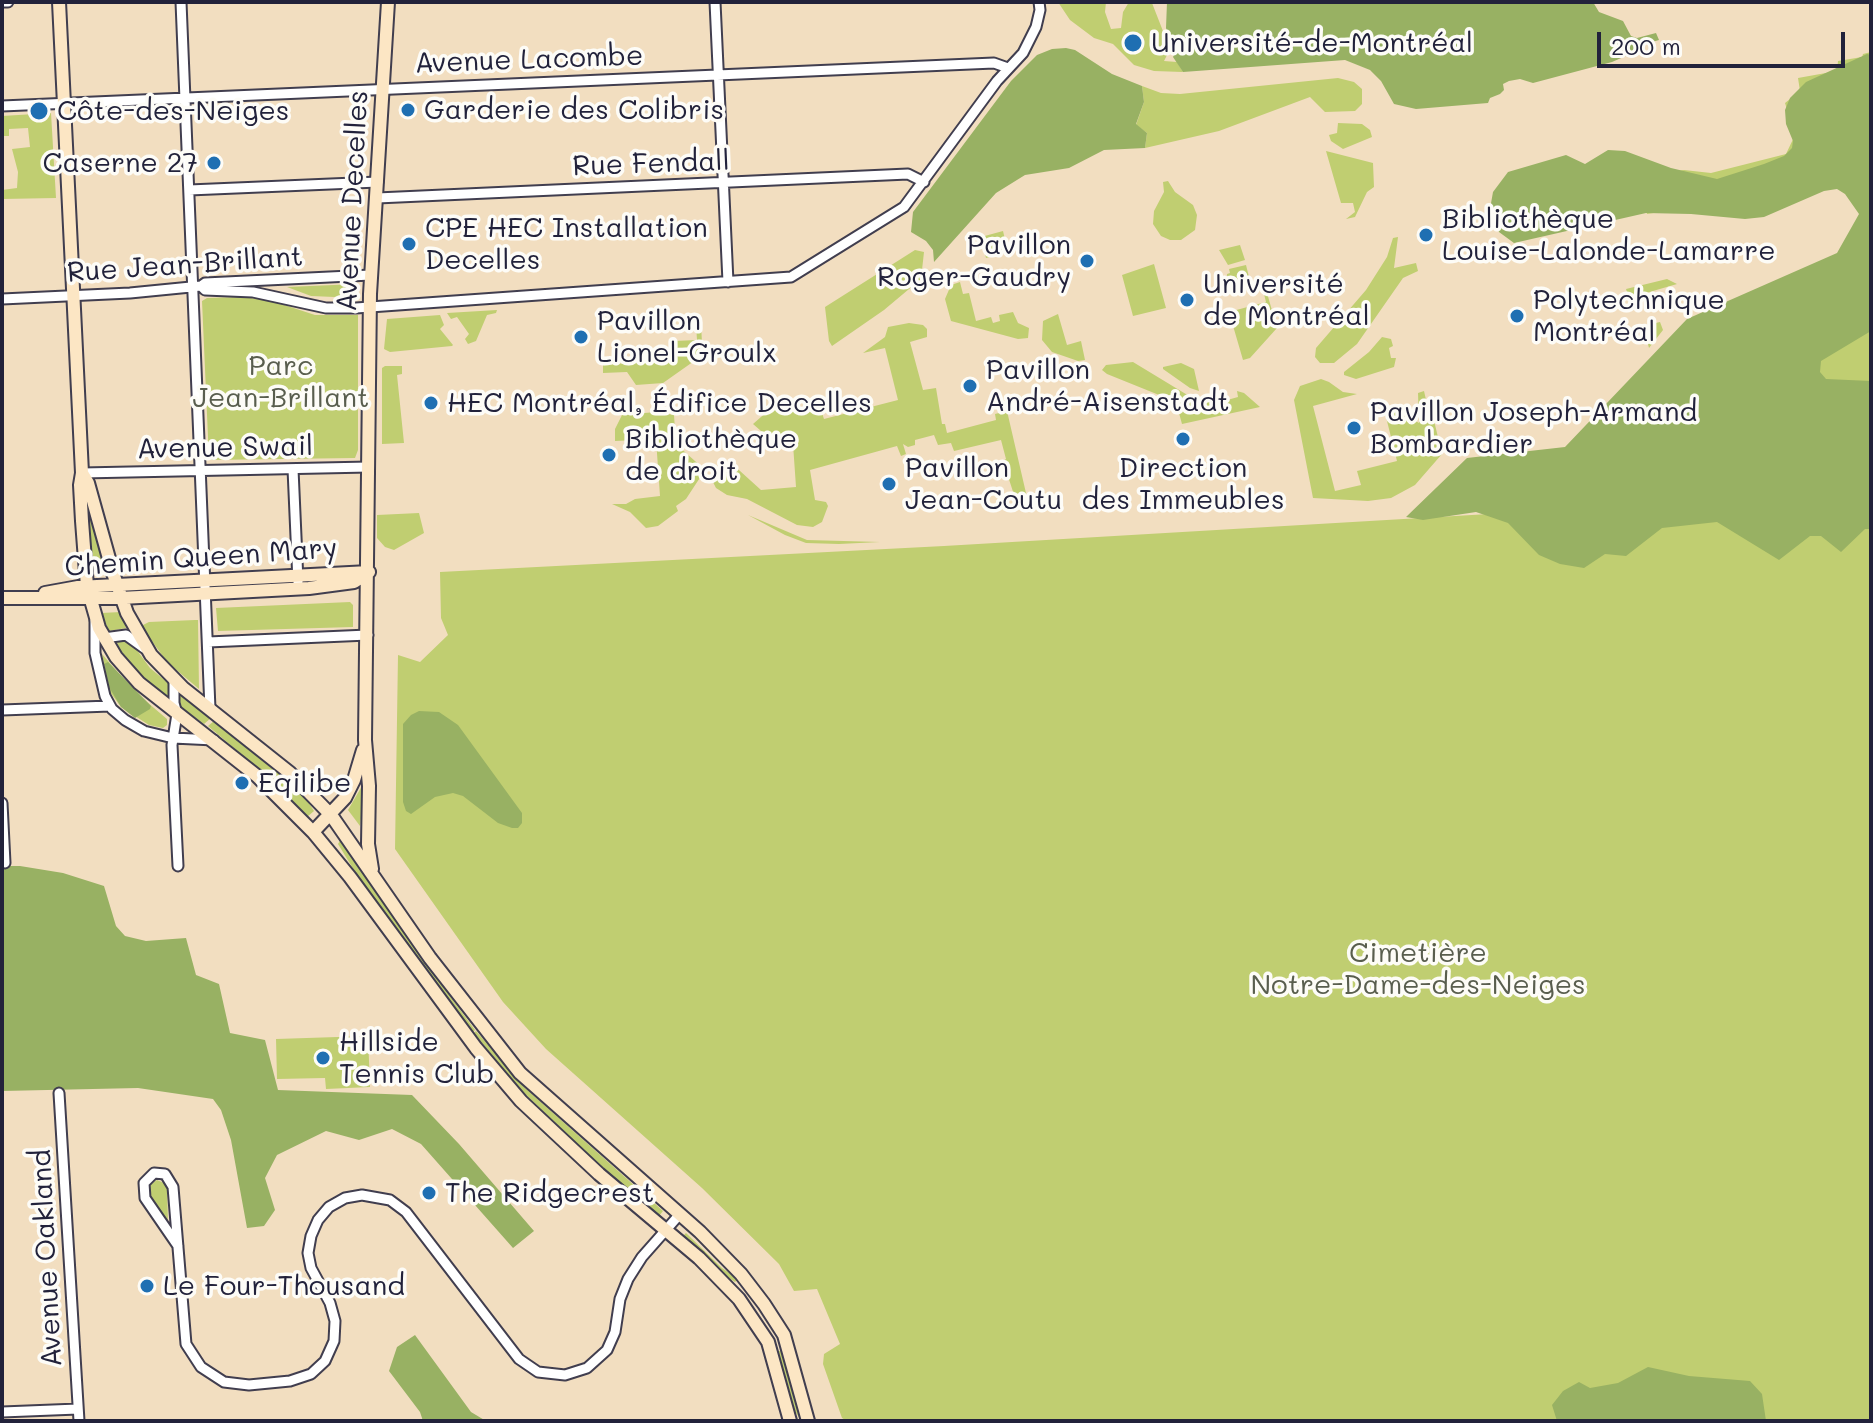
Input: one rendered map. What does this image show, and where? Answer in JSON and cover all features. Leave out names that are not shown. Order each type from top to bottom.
[{"type":"main road","points":[[59,2],[82,473],[80,485],[88,592],[95,620],[104,638],[139,683],[273,790],[313,832],[508,1087],[589,1166],[716,1275],[757,1322],[770,1348],[790,1421]]},
{"type":"main road","name":"Avenue Decelles","points":[[372,872],[368,844],[369,786],[365,740],[370,307],[388,2]]},
{"type":"main road","points":[[82,473],[88,483],[119,591],[132,626],[147,650],[174,680],[290,773],[331,815],[430,958],[514,1067],[732,1264],[773,1315],[789,1349],[808,1421]]},
{"type":"main road","name":"Chemin Queen Mary","points":[[205,588],[297,575],[369,572]]},
{"type":"main road","name":"Chemin Queen Mary","points":[[2,598],[205,588],[298,589],[357,582],[369,572]]},
{"type":"main road","name":"Avenue Decelles","points":[[313,832],[331,815],[352,784],[365,740]]},
{"type":"street","points":[[181,2],[189,190],[197,287],[200,470],[210,709]]},
{"type":"street","points":[[715,2],[728,282]]},
{"type":"street","points":[[197,287],[253,292],[326,308],[786,278],[899,211],[1008,68],[1023,53],[1037,26],[1039,2]]},
{"type":"street","name":"Avenue Lacombe","points":[[2,106],[994,63],[1008,68]]},
{"type":"street","name":"Rue Fendall","points":[[377,198],[908,174],[924,182]]},
{"type":"street","points":[[189,190],[378,182]]},
{"type":"street","name":"Rue Jean-Brillant","points":[[2,299],[197,287],[205,283],[371,275]]},
{"type":"street","points":[[274,280],[277,288],[295,301]]},
{"type":"street","name":"Avenue Swail","points":[[82,473],[369,467]]},
{"type":"street","points":[[293,469],[298,589]]},
{"type":"street","points":[[95,620],[95,653],[110,706],[136,728],[173,738],[214,740]]},
{"type":"street","points":[[208,642],[368,635]]},
{"type":"street","points":[[104,638],[127,636],[147,650]]},
{"type":"street","points":[[174,680],[178,866]]},
{"type":"street","points":[[2,710],[110,706]]},
{"type":"street","points":[[2,803],[5,863]]},
{"type":"street","name":"Avenue Oakland","points":[[59,1093],[79,1421]]},
{"type":"street","points":[[178,1246],[145,1198],[144,1183],[153,1173],[165,1174],[172,1183],[178,1246],[186,1344],[204,1370],[224,1382],[249,1385],[294,1380],[316,1370],[327,1358],[334,1341],[335,1321],[332,1306],[311,1268],[309,1242],[314,1226],[327,1209],[342,1199],[360,1195],[384,1198],[403,1210],[517,1357],[536,1371],[558,1375],[587,1368],[606,1351],[615,1332],[619,1304],[628,1279],[638,1261],[680,1214]]},
{"type":"street","points":[[2,1412],[78,1409]]},
{"type":"green space","points":[[1058,2],[1106,2],[1105,12],[1111,29],[1121,28],[1123,12],[1129,2],[1152,3],[1170,49],[1164,61],[1177,62],[1183,72],[1154,71],[1134,65],[1113,44],[1094,38],[1070,20]]},
{"type":"green space","points":[[1167,2],[1593,2],[1599,12],[1623,21],[1631,36],[1637,38],[1656,33],[1659,40],[1638,46],[1635,52],[1612,62],[1533,83],[1520,79],[1509,81],[1503,84],[1504,90],[1490,98],[1488,103],[1416,109],[1394,104],[1381,81],[1370,70],[1345,60],[1183,72],[1173,57],[1177,49],[1171,43],[1166,28]]},
{"type":"green space","points":[[1066,48],[1075,50],[1112,74],[1142,86],[1144,102],[1136,124],[1147,133],[1145,148],[1104,150],[1069,168],[1025,175],[996,193],[934,262],[933,250],[926,241],[911,232],[913,212],[1011,81],[1037,55]]},
{"type":"green space","name":"Cimetière Notre-Dame-des-Neiges","points":[[1871,52],[1871,1421],[847,1421],[842,1418],[823,1364],[824,1354],[840,1344],[817,1289],[794,1291],[779,1264],[702,1188],[546,1049],[503,1002],[395,849],[398,655],[420,662],[448,635],[441,618],[440,572],[1608,507],[1565,450],[1839,255],[1863,213],[1844,190],[1826,187],[1647,214],[1637,175],[1684,170],[1711,173],[1786,154],[1795,135],[1785,103],[1800,91],[1798,78],[1837,71],[1838,61],[1862,57]]},
{"type":"green space","points":[[1867,54],[1871,55],[1871,331],[1821,361],[1820,372],[1826,379],[1871,381],[1871,529],[1865,529],[1841,552],[1821,536],[1810,536],[1779,560],[1717,522],[1662,528],[1626,556],[1605,554],[1584,568],[1560,564],[1539,555],[1508,523],[1476,512],[1423,520],[1406,517],[1467,458],[1565,447],[1687,319],[1837,253],[1859,214],[1845,194],[1837,189],[1824,191],[1764,217],[1745,219],[1646,213],[1514,243],[1499,232],[1490,209],[1493,192],[1508,172],[1566,155],[1585,164],[1608,150],[1625,151],[1671,168],[1717,179],[1764,164],[1784,156],[1792,148],[1785,110],[1790,98],[1806,82]]},
{"type":"green space","points":[[1338,78],[1354,82],[1362,89],[1362,104],[1355,111],[1325,112],[1310,97],[1219,131],[1145,148],[1147,133],[1136,125],[1144,102],[1142,86],[1161,93],[1180,94]]},
{"type":"green space","points":[[51,113],[56,198],[2,199],[2,190],[17,188],[18,172],[12,149],[30,147],[28,128],[9,129],[9,136],[3,136],[2,151],[2,116]]},
{"type":"green space","points":[[1338,123],[1362,124],[1370,130],[1372,137],[1343,149],[1331,141],[1329,135],[1337,133]]},
{"type":"green space","points":[[1326,151],[1373,163],[1374,187],[1367,192],[1355,217],[1346,219],[1355,212],[1353,203],[1341,203]]},
{"type":"green space","points":[[1168,181],[1175,192],[1193,205],[1197,215],[1195,230],[1181,240],[1161,236],[1153,224],[1154,211],[1164,192],[1163,182]]},
{"type":"green space","points":[[1003,231],[1008,252],[986,258],[981,237]]},
{"type":"green space","points":[[1398,237],[1394,268],[1416,263],[1418,271],[1403,278],[1357,344],[1334,363],[1320,363],[1315,357],[1316,348],[1366,290],[1387,257],[1393,238]]},
{"type":"green space","points":[[1240,245],[1245,260],[1228,265],[1219,250]]},
{"type":"green space","points":[[915,250],[924,252],[921,279],[884,310],[832,346],[825,307]]},
{"type":"green space","points":[[1154,264],[1166,308],[1133,316],[1122,275]]},
{"type":"green space","points":[[1246,265],[1250,281],[1228,287],[1229,269]]},
{"type":"green space","points":[[1667,279],[1677,284],[1629,298],[1626,289]]},
{"type":"green space","points":[[960,282],[963,294],[969,293],[976,321],[991,317],[993,323],[1000,321],[999,315],[1013,312],[1018,323],[1029,328],[1028,338],[1018,339],[951,321],[945,299],[951,285]]},
{"type":"green space","points":[[357,284],[358,298],[311,296],[287,287]]},
{"type":"green space","points":[[1267,293],[1277,328],[1250,358],[1243,360],[1229,312],[1266,302],[1264,294]]},
{"type":"green space","name":"Parc Jean-Brillant","points":[[207,298],[269,300],[315,315],[358,315],[358,450],[355,458],[209,460],[202,301]]},
{"type":"green space","points":[[497,310],[487,315],[476,341],[468,344],[465,339],[469,334],[457,317],[451,319],[447,313]]},
{"type":"green space","points":[[1058,314],[1067,345],[1081,341],[1085,360],[1078,361],[1052,352],[1042,340],[1043,321]]},
{"type":"green space","points":[[440,315],[444,325],[440,329],[452,346],[390,352],[384,349],[387,319]]},
{"type":"green space","points":[[1660,322],[1663,330],[1649,348],[1643,326]]},
{"type":"green space","points":[[909,323],[923,325],[927,329],[927,337],[910,342],[923,390],[936,388],[942,424],[945,424],[947,433],[996,420],[995,414],[1007,411],[1029,506],[1018,507],[1003,461],[1006,459],[1001,440],[954,451],[951,443],[938,445],[934,435],[915,440],[915,445],[908,447],[903,444],[906,454],[901,456],[897,446],[810,470],[815,500],[826,502],[828,506],[822,522],[813,527],[797,525],[747,499],[727,495],[716,488],[713,482],[715,476],[729,461],[761,490],[796,487],[793,444],[776,444],[753,424],[786,395],[798,411],[821,410],[824,419],[898,400],[885,348],[863,353],[885,337],[888,327]]},
{"type":"green space","points":[[696,324],[701,324],[702,343],[697,359],[663,383],[636,385],[627,372],[603,373],[603,365],[675,359],[674,341],[697,340]]},
{"type":"green space","points":[[1382,337],[1391,339],[1391,358],[1396,358],[1394,367],[1356,379],[1344,375],[1344,372]]},
{"type":"green space","points":[[1133,362],[1194,399],[1217,396],[1220,402],[1238,397],[1237,391],[1260,407],[1182,424],[1174,395],[1164,397],[1102,370],[1106,365]]},
{"type":"green space","points":[[1181,363],[1194,369],[1199,391],[1163,369]]},
{"type":"green space","points":[[402,366],[402,374],[397,375],[404,443],[382,444],[382,368]]},
{"type":"green space","points":[[1321,379],[1343,392],[1357,394],[1313,406],[1335,491],[1361,485],[1357,471],[1397,461],[1385,413],[1397,410],[1419,423],[1418,393],[1424,391],[1442,454],[1415,485],[1391,498],[1368,501],[1313,498],[1294,400],[1300,386]]},
{"type":"green space","points":[[656,412],[674,415],[676,444],[705,470],[686,499],[676,506],[678,511],[658,526],[646,528],[630,512],[612,504],[660,496],[656,439],[615,441],[615,429],[622,415]]},
{"type":"green space","points":[[419,513],[424,533],[394,550],[385,547],[377,538],[377,515]]},
{"type":"green space","points":[[90,515],[104,569],[94,570]]},
{"type":"green space","points":[[748,515],[807,540],[880,542],[806,543]]},
{"type":"green space","points":[[350,602],[353,605],[353,627],[218,631],[216,608]]},
{"type":"green space","points":[[121,612],[126,628],[109,631],[101,613]]},
{"type":"green space","points":[[198,620],[199,689],[167,662],[141,626],[149,622]]},
{"type":"green space","points":[[116,640],[131,642],[150,668],[168,683],[169,696],[166,697],[142,676],[120,650]]},
{"type":"green space","points":[[102,654],[134,691],[167,719],[167,725],[163,728],[149,725],[121,707],[110,692]]},
{"type":"green space","points":[[108,662],[151,706],[150,709],[135,718],[121,707],[109,687],[104,664]]},
{"type":"green space","points":[[178,692],[211,718],[204,724],[179,706]]},
{"type":"green space","points":[[419,711],[439,712],[458,725],[522,813],[522,823],[518,828],[498,823],[463,796],[453,793],[435,797],[411,814],[406,811],[403,802],[403,724]]},
{"type":"green space","points":[[214,721],[290,783],[314,811],[307,817],[275,783],[208,726]]},
{"type":"green space","points":[[362,786],[362,810],[360,826],[348,810]]},
{"type":"green space","points":[[341,839],[475,1030],[473,1032],[357,875],[338,844]]},
{"type":"green space","points":[[2,866],[63,873],[104,886],[116,926],[125,936],[146,941],[186,938],[196,975],[219,984],[230,1033],[265,1040],[278,1090],[412,1095],[534,1231],[513,1248],[421,1144],[392,1129],[359,1140],[326,1131],[277,1155],[265,1178],[275,1210],[264,1226],[247,1228],[231,1140],[221,1110],[213,1099],[138,1088],[2,1091]]},
{"type":"green space","points":[[476,1031],[525,1088],[663,1211],[659,1216],[616,1181],[520,1089],[474,1033]]},
{"type":"green space","name":"Hillside Tennis Club","points":[[368,1036],[370,1087],[326,1089],[325,1078],[277,1079],[276,1039]]},
{"type":"green space","points":[[157,1180],[167,1187],[168,1222],[151,1198],[150,1185]]},
{"type":"green space","points":[[686,1233],[738,1279],[735,1282],[726,1276],[683,1236]]},
{"type":"green space","points":[[415,1335],[471,1412],[486,1421],[423,1421],[420,1412],[389,1371],[397,1347]]},
{"type":"green space","points":[[778,1351],[783,1351],[800,1419],[793,1408]]},
{"type":"green space","points":[[1648,1367],[1689,1376],[1750,1381],[1762,1394],[1766,1421],[1557,1421],[1552,1405],[1563,1391],[1579,1382],[1590,1388],[1618,1383]]},
{"type":"place","name":"Université-de-Montréal","points":[[1133,43]]},
{"type":"place","name":"Garderie des Colibris","points":[[408,110]]},
{"type":"place","name":"Côte-des-Neiges","points":[[39,111]]},
{"type":"place","name":"Caserne 27","points":[[214,163]]},
{"type":"place","name":"Bibliothèque Louise-Lalonde-Lamarre","points":[[1426,235]]},
{"type":"place","name":"CPE HEC Installation Decelles","points":[[409,244]]},
{"type":"place","name":"Pavillon Roger-Gaudry","points":[[1087,261]]},
{"type":"place","name":"Université de Montréal","points":[[1187,300]]},
{"type":"place","name":"Polytechnique Montréal","points":[[1517,316]]},
{"type":"place","name":"Pavillon Lionel-Groulx","points":[[581,337]]},
{"type":"place","name":"Pavillon André-Aisenstadt","points":[[970,386]]},
{"type":"place","name":"HEC Montréal, Édifice Decelles","points":[[431,403]]},
{"type":"place","name":"Pavillon Joseph-Armand Bombardier","points":[[1354,428]]},
{"type":"place","name":"Direction des Immeubles","points":[[1183,439]]},
{"type":"place","name":"Bibliothèque de droit","points":[[609,455]]},
{"type":"place","name":"Pavillon Jean-Coutu","points":[[889,484]]},
{"type":"place","name":"Eqilibe","points":[[242,783]]},
{"type":"place","name":"Hillside Tennis Club","points":[[323,1058]]},
{"type":"place","name":"The Ridgecrest","points":[[429,1193]]},
{"type":"place","name":"Le Four-Thousand","points":[[147,1286]]}]
